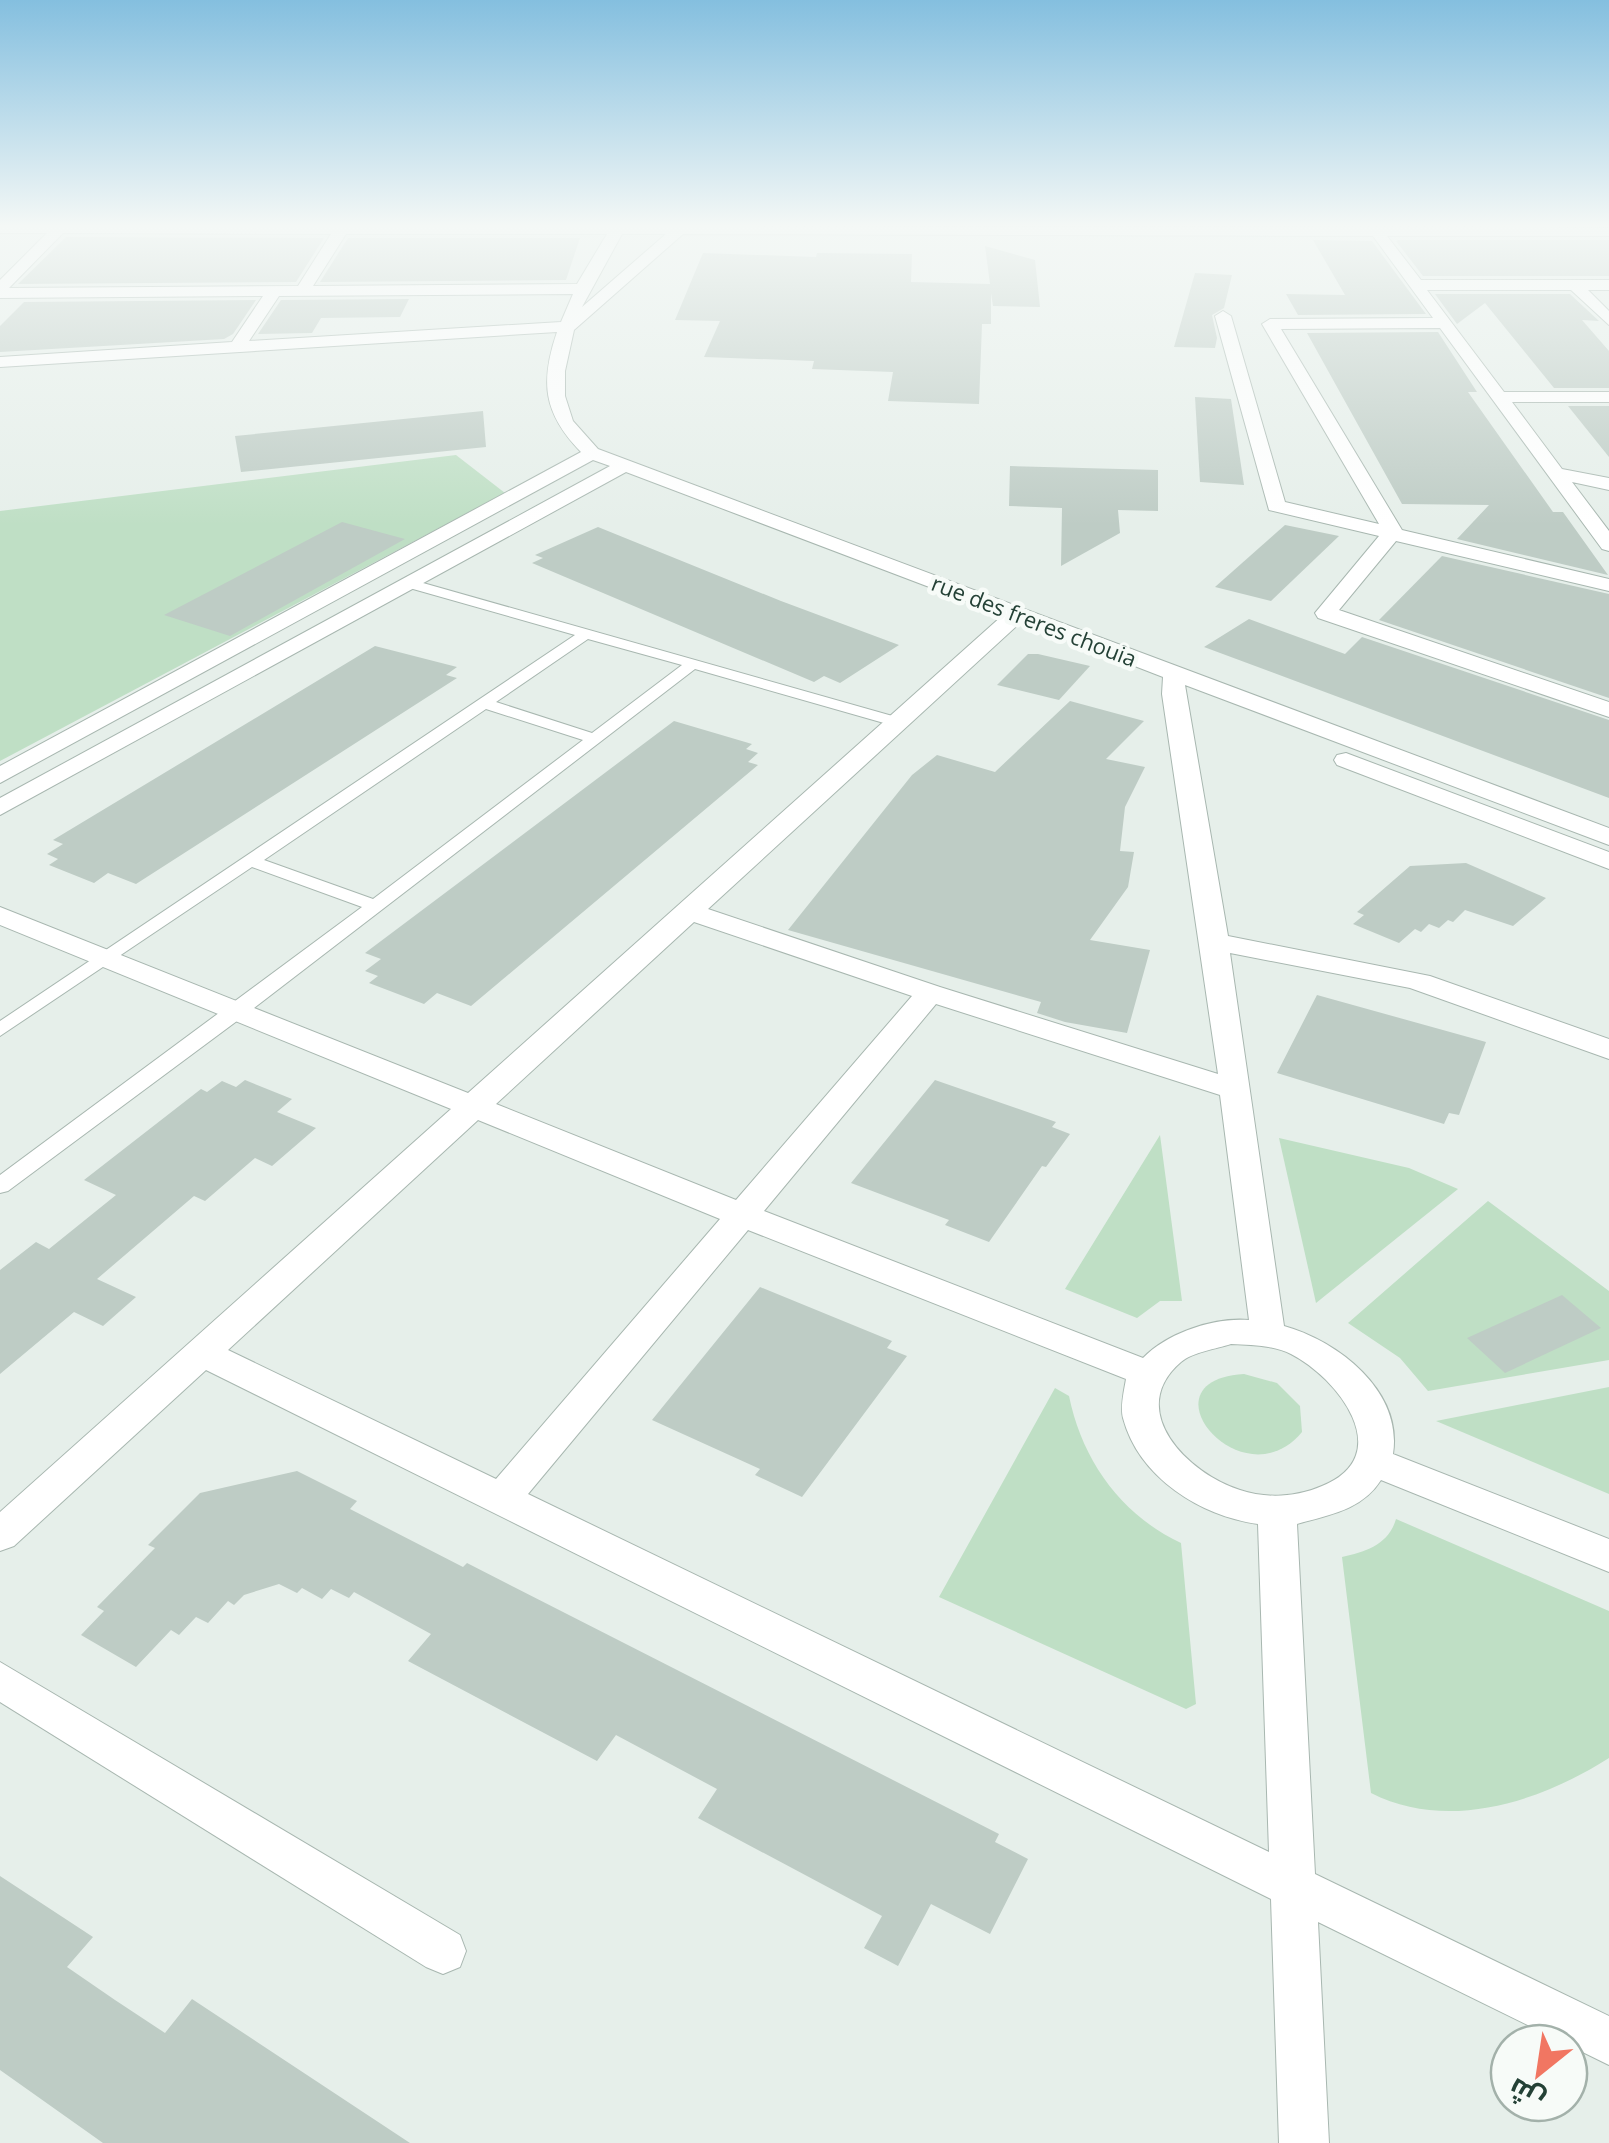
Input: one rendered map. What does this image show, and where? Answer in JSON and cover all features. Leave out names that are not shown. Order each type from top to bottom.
[{"type":"street","points":[[237,346],[251,325]]},
{"type":"street","points":[[1226,325],[1276,506],[1609,584]]},
{"type":"street","points":[[1271,325],[1393,532]]},
{"type":"street","points":[[1445,325],[1609,544]]},
{"type":"street","points":[[0,362],[570,326],[556,373],[562,418],[592,454],[614,472],[1174,684],[1609,861]]},
{"type":"street","points":[[1497,396],[1609,397]]},
{"type":"street","points":[[0,776],[592,454]]},
{"type":"street","points":[[0,808],[614,472]]},
{"type":"street","points":[[1560,474],[1609,474]]},
{"type":"street","points":[[1560,474],[1609,484]]},
{"type":"street","points":[[1393,532],[1326,613],[1609,710]]},
{"type":"street","points":[[0,1534],[1008,621]]},
{"type":"street","points":[[1174,684],[1609,837]]},
{"type":"street","points":[[1174,684],[1268,1334]]},
{"type":"street","points":[[689,911],[930,994],[1234,1089]]},
{"type":"street","points":[[0,915],[741,1215],[1146,1373]]},
{"type":"street","points":[[1214,942],[1422,982],[1609,1050]]},
{"type":"street","points":[[500,1500],[930,994]]},
{"type":"street","points":[[1230,1331],[1268,1334],[1301,1344],[1331,1362],[1355,1384],[1370,1409],[1376,1435],[1372,1461],[1358,1482],[1337,1498],[1309,1508],[1277,1512],[1234,1505],[1194,1488],[1163,1463],[1143,1432],[1138,1402],[1146,1373],[1166,1352],[1195,1337],[1230,1331]]},
{"type":"street","points":[[201,1352],[1609,2040]]},
{"type":"street","points":[[1372,1461],[1609,1556]]},
{"type":"street","points":[[1277,1512],[1304,2143]]},
{"type":"street","points":[[0,1680],[443,1950]]},
{"type":"lane","points":[[411,584],[897,722]]},
{"type":"lane","points":[[0,1030],[586,634]]},
{"type":"lane","points":[[0,1186],[692,664]]},
{"type":"lane","points":[[484,703],[594,739]]},
{"type":"lane","points":[[251,861],[375,906]]},
{"type":"green space","points":[[456,455],[505,493],[0,761],[0,511]]},
{"type":"green space","points":[[1160,1135],[1182,1301],[1160,1301],[1137,1318],[1065,1289]]},
{"type":"green space","points":[[1279,1138],[1409,1168],[1458,1189],[1316,1303]]},
{"type":"green space","points":[[1488,1201],[1609,1291],[1609,1360],[1428,1391],[1400,1358],[1348,1323]]},
{"type":"green space","points":[[1244,1374],[1277,1383],[1300,1406],[1302,1432],[1278,1450],[1253,1454],[1229,1447],[1211,1432],[1200,1414],[1200,1396],[1214,1381]]},
{"type":"green space","points":[[1609,1387],[1609,1494],[1436,1421]]},
{"type":"green space","points":[[1055,1388],[1069,1396],[1084,1442],[1107,1483],[1140,1517],[1181,1543],[1196,1704],[1186,1709],[939,1597]]},
{"type":"green space","points":[[1396,1519],[1609,1611],[1609,1758],[1554,1788],[1493,1807],[1431,1810],[1371,1793],[1342,1557],[1375,1546],[1388,1535]]},
{"type":"building","points":[[239,325],[224,339],[0,352],[0,326]]},
{"type":"building","points":[[264,325],[317,325],[312,333],[258,334]]},
{"type":"building","points":[[718,325],[982,325],[979,404],[888,401],[893,372],[812,369],[814,361],[704,357]]},
{"type":"building","points":[[1180,325],[1214,325],[1215,348],[1174,347]]},
{"type":"building","points":[[1503,325],[1586,325],[1609,351],[1609,388],[1554,388]]},
{"type":"building","points":[[1438,332],[1477,392],[1468,392],[1553,512],[1563,512],[1608,575],[1457,539],[1489,505],[1402,504],[1307,333]]},
{"type":"building","points":[[1195,397],[1231,399],[1244,485],[1200,482]]},
{"type":"building","points":[[1568,406],[1609,406],[1609,457]]},
{"type":"building","points":[[483,411],[486,447],[241,472],[235,436]]},
{"type":"building","points":[[1010,466],[1158,470],[1158,511],[1118,510],[1120,533],[1061,566],[1062,508],[1009,506]]},
{"type":"building","points":[[342,522],[405,539],[230,636],[164,615]]},
{"type":"building","points":[[1285,525],[1339,536],[1271,601],[1215,587]]},
{"type":"building","points":[[598,527],[899,645],[840,683],[824,676],[814,682],[532,563],[543,558],[535,555]]},
{"type":"building","points":[[1442,556],[1609,594],[1609,698],[1379,620]]},
{"type":"building","points":[[1249,619],[1345,654],[1362,637],[1609,720],[1609,798],[1204,647]]},
{"type":"building","points":[[375,646],[457,667],[446,675],[457,678],[136,884],[108,873],[94,883],[49,865],[58,859],[47,854],[63,844],[53,840]]},
{"type":"building","points":[[1028,654],[1090,666],[1059,700],[997,685]]},
{"type":"building","points":[[1070,701],[1144,721],[1106,759],[1145,767],[1125,807],[1120,851],[1134,852],[1128,887],[1090,940],[1150,950],[1127,1033],[1065,1022],[1037,1013],[1041,1002],[788,930],[912,775],[937,755],[995,772]]},
{"type":"building","points":[[674,721],[752,744],[746,749],[758,753],[748,762],[758,765],[471,1006],[437,993],[424,1004],[369,983],[378,976],[365,971],[381,959],[365,953]]},
{"type":"building","points":[[1466,863],[1546,898],[1513,926],[1465,910],[1453,922],[1448,920],[1439,928],[1429,924],[1421,932],[1415,929],[1399,943],[1353,924],[1364,915],[1357,912],[1410,866]]},
{"type":"building","points":[[1317,995],[1486,1042],[1459,1115],[1449,1113],[1444,1124],[1277,1073]]},
{"type":"building","points":[[245,1080],[292,1099],[277,1112],[316,1128],[272,1166],[255,1158],[205,1201],[194,1196],[97,1279],[136,1297],[103,1326],[74,1312],[0,1374],[0,1270],[36,1242],[49,1249],[116,1195],[84,1180],[201,1089],[207,1092],[222,1081],[236,1087]]},
{"type":"building","points":[[935,1080],[1056,1122],[1052,1127],[1070,1134],[1046,1167],[1042,1166],[989,1242],[945,1225],[949,1220],[851,1183]]},
{"type":"building","points":[[760,1287],[892,1341],[887,1348],[907,1356],[802,1497],[755,1475],[760,1469],[652,1420]]},
{"type":"building","points":[[1562,1295],[1601,1328],[1505,1373],[1467,1338]]},
{"type":"building","points":[[297,1471],[357,1501],[350,1509],[463,1567],[467,1563],[999,1834],[995,1842],[1028,1859],[990,1934],[931,1904],[898,1966],[864,1948],[882,1916],[698,1818],[717,1789],[616,1735],[597,1761],[408,1661],[431,1634],[354,1592],[349,1598],[331,1589],[322,1599],[302,1588],[297,1593],[279,1584],[244,1595],[234,1605],[228,1601],[208,1623],[196,1617],[179,1635],[171,1630],[136,1667],[81,1635],[104,1611],[97,1607],[155,1548],[148,1545],[200,1493]]},
{"type":"building","points":[[0,1876],[93,1937],[67,1967],[165,2033],[192,1999],[410,2143],[103,2143],[0,2070]]}]
